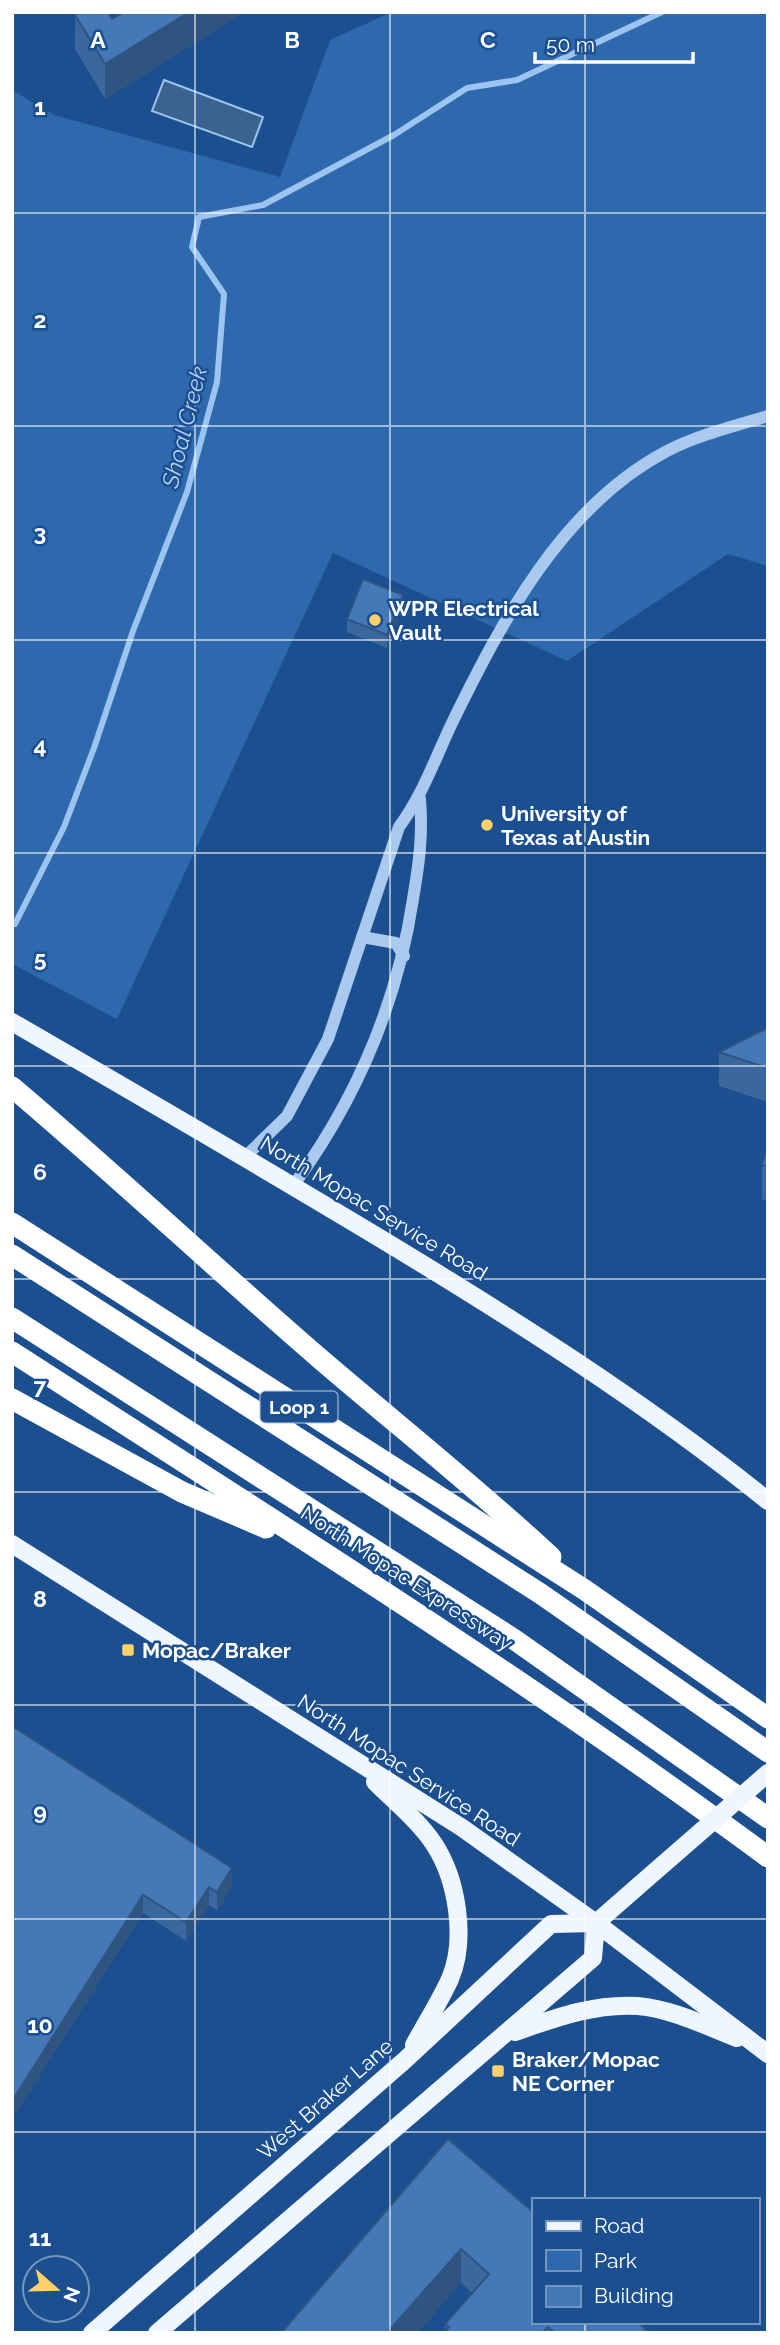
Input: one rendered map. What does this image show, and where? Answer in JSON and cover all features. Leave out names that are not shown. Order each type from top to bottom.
[{"type":"highway","points":[[12,1087],[122,1181],[316,1356],[500,1510],[585,1590]]},
{"type":"highway","name":"Loop 1","points":[[12,1223],[585,1590],[768,1718]]},
{"type":"highway","points":[[12,1255],[541,1594],[768,1752]]},
{"type":"highway","points":[[12,1318],[515,1640],[768,1818]]},
{"type":"highway","name":"North Mopac Expressway","points":[[12,1352],[503,1670],[768,1857]]},
{"type":"highway","points":[[12,1399],[182,1492],[321,1551]]},
{"type":"main road","name":"North Mopac Service Road","points":[[12,1022],[245,1157],[512,1318],[638,1404],[766,1500]]},
{"type":"main road","name":"North Mopac Service Road","points":[[12,1544],[461,1827],[596,1923],[762,2050]]},
{"type":"main road","points":[[350,1758],[434,1844],[451,1878],[458,1947],[451,1976],[405,2060]]},
{"type":"main road","points":[[157,2333],[593,1958],[596,1923],[768,1773]]},
{"type":"main road","name":"West Braker Lane","points":[[92,2333],[405,2060],[551,1924],[596,1923]]},
{"type":"main road","points":[[505,2035],[572,2012],[641,2006],[681,2017],[762,2050]]},
{"type":"street","points":[[245,1157],[287,1116],[328,1039],[399,827],[420,799],[453,723],[519,598],[570,528],[617,484],[667,451],[768,416]]},
{"type":"street","points":[[293,1186],[326,1140],[384,1021],[404,956],[423,836],[420,799]]},
{"type":"street","points":[[362,937],[396,943],[404,956]]},
{"type":"green space","points":[[392,12],[768,12],[768,566],[728,554],[567,661],[333,553],[117,1019],[12,964],[12,90],[54,115],[280,177],[330,40]]},
{"type":"shaded area","points":[[164,80],[263,117],[252,147],[152,111]]},
{"type":"building","points":[[79,12],[108,12],[112,19],[124,12],[189,12],[105,64],[75,15]]},
{"type":"building","name":"WPR Electrical Vault","points":[[363,579],[403,595],[387,635],[347,619]]},
{"type":"building","points":[[768,1028],[768,1068],[719,1052]]},
{"type":"building","points":[[768,1147],[768,1167],[762,1165]]},
{"type":"building","points":[[12,1726],[232,1868],[217,1892],[209,1887],[186,1922],[143,1895],[12,2101]]},
{"type":"building","points":[[448,2139],[532,2211],[532,2324],[640,2324],[654,2333],[555,2333],[548,2327],[543,2333],[444,2333],[449,2327],[445,2324],[489,2274],[461,2249],[387,2333],[281,2333]]},
{"type":"waterway","name":"Shoal Creek","points":[[15,924],[64,827],[94,748],[133,631],[187,492],[217,382],[224,294],[192,247],[199,217],[263,205],[394,135],[467,88],[517,80],[662,12]]},
{"type":"place","name":"WPR Electrical Vault","points":[[375,620]]},
{"type":"place","name":"University of Texas at Austin","points":[[487,825]]},
{"type":"place","name":"Mopac/Braker","points":[[128,1650]]},
{"type":"place","name":"Braker/Mopac NE Corner","points":[[498,2071]]}]
